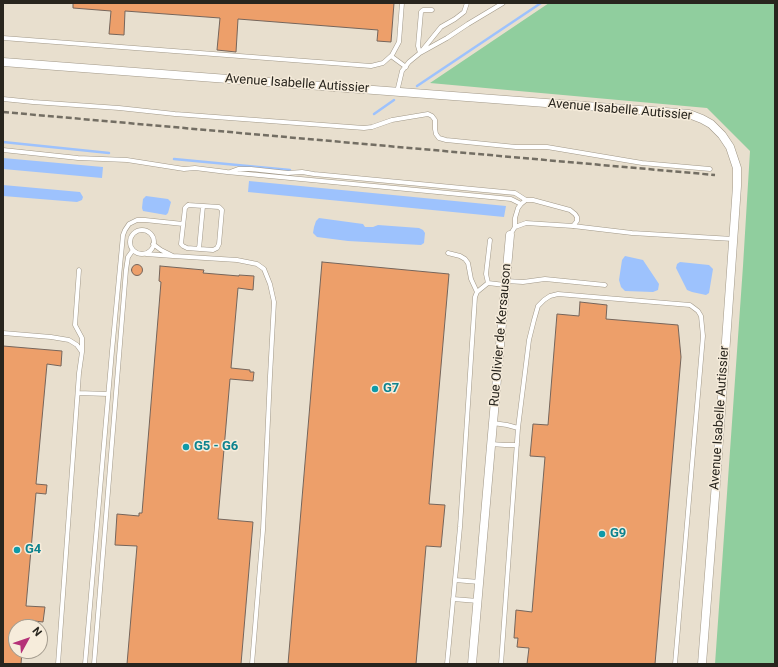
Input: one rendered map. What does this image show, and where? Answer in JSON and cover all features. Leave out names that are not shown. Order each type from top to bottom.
[{"type":"street","name":"Avenue Isabelle Autissier","points":[[3,62],[689,114],[711,124],[722,135],[730,147],[737,168],[737,186],[702,664]]},
{"type":"street","name":"Rue Olivier de Kersauson","points":[[472,664],[510,235]]},
{"type":"lane","points":[[3,38],[371,66],[383,63],[391,56],[400,42],[402,3]]},
{"type":"lane","points":[[397,92],[402,71],[409,62],[420,53],[442,28],[464,12],[467,3]]},
{"type":"lane","points":[[420,53],[503,3]]},
{"type":"lane","points":[[420,53],[418,46],[421,12],[423,10],[432,10]]},
{"type":"lane","points":[[391,56],[406,67]]},
{"type":"lane","points":[[3,99],[364,128],[372,127],[392,120],[428,114],[435,120],[436,134],[439,138],[446,140],[516,147],[547,148],[642,163],[710,169]]},
{"type":"lane","points":[[3,150],[78,158],[127,160],[172,167],[195,168],[511,200],[520,204],[526,200]]},
{"type":"lane","points":[[228,172],[238,169],[250,169],[288,173],[302,172],[515,193],[526,200],[533,200],[570,210],[577,217],[577,221],[573,226]]},
{"type":"lane","name":"Rue Olivier de Kersauson","points":[[510,235],[515,226],[515,218],[520,204]]},
{"type":"lane","points":[[188,205],[203,206],[219,207],[222,210],[219,244],[213,250],[187,248],[181,244],[185,208],[188,205]]},
{"type":"lane","points":[[199,249],[203,206]]},
{"type":"lane","points":[[85,664],[123,235],[129,224],[137,220],[183,224]]},
{"type":"lane","points":[[515,226],[526,223],[573,226],[632,234],[733,239]]},
{"type":"lane","points":[[173,256],[161,250],[154,244],[152,237],[148,232],[141,230],[135,232],[131,238],[130,244],[133,250],[138,254],[237,260],[257,264],[264,269],[270,284],[274,302],[263,530],[252,664]]},
{"type":"lane","points":[[488,283],[486,274],[490,240]]},
{"type":"lane","points":[[145,254],[151,250],[154,244]]},
{"type":"lane","points":[[94,664],[126,270],[128,257],[133,250]]},
{"type":"lane","points":[[448,253],[465,259],[468,263],[471,279],[478,292]]},
{"type":"lane","points":[[58,664],[79,373],[82,352],[82,338],[75,325],[79,270]]},
{"type":"lane","points":[[447,664],[460,527],[475,297],[478,292],[488,283],[523,282],[545,279],[605,285]]},
{"type":"lane","points":[[501,664],[518,428],[529,340],[538,306],[550,296],[558,294],[690,305],[698,311],[701,316],[703,336],[675,664]]},
{"type":"lane","points":[[3,333],[69,340],[77,345],[82,352]]},
{"type":"lane","points":[[78,393],[108,394]]},
{"type":"lane","points":[[493,423],[518,428]]},
{"type":"lane","points":[[491,444],[517,445]]},
{"type":"lane","points":[[455,580],[479,582]]},
{"type":"lane","points":[[453,599],[478,601]]},
{"type":"green space","points":[[549,3],[775,3],[775,664],[715,664],[750,151],[707,108],[430,83]]},
{"type":"water","points":[[3,158],[103,167],[102,178],[3,169]]},
{"type":"water","points":[[249,181],[506,206],[504,217],[248,192]]},
{"type":"water","points":[[3,185],[80,192],[83,197],[82,200],[77,202],[3,196]]},
{"type":"water","points":[[146,196],[168,199],[171,202],[168,213],[166,215],[143,211],[143,199]]},
{"type":"water","points":[[319,218],[363,224],[365,227],[373,227],[378,225],[419,228],[425,233],[424,243],[421,245],[348,241],[317,237],[313,233],[316,221]]},
{"type":"water","points":[[625,256],[643,260],[659,284],[658,290],[653,292],[625,291],[621,287],[619,280],[622,260]]},
{"type":"water","points":[[680,262],[709,265],[713,269],[709,293],[706,295],[687,290],[676,268],[677,264]]},
{"type":"building","points":[[73,3],[394,3],[391,42],[377,41],[378,30],[238,19],[236,52],[217,50],[220,18],[125,11],[124,35],[109,34],[111,11],[73,8]]},
{"type":"building","name":"G7","points":[[322,262],[449,274],[429,504],[445,505],[441,547],[426,546],[416,664],[288,664]]},
{"type":"building","points":[[137,264],[141,266],[143,270],[141,274],[137,276],[133,274],[131,270],[133,266]]},
{"type":"building","name":"G5 - G6","points":[[160,266],[204,270],[203,273],[254,276],[253,290],[238,288],[231,368],[250,370],[250,372],[254,372],[253,381],[230,379],[218,519],[253,522],[241,664],[127,664],[137,546],[115,545],[117,514],[139,516],[139,513],[142,513],[161,282],[159,281]]},
{"type":"building","name":"G9","points":[[580,302],[607,305],[606,319],[678,325],[681,357],[655,664],[527,664],[529,648],[517,647],[518,638],[514,638],[516,610],[532,612],[545,457],[530,456],[533,424],[548,425],[557,314],[579,316]]},
{"type":"building","name":"G4","points":[[3,346],[62,351],[61,366],[47,364],[36,484],[47,485],[46,494],[36,493],[26,606],[45,607],[43,619],[8,619],[8,659],[21,659],[21,664],[3,664]]},
{"type":"waterway","points":[[417,86],[541,3]]},
{"type":"waterway","points":[[374,114],[394,100]]},
{"type":"waterway","points":[[3,142],[109,153]]},
{"type":"waterway","points":[[174,159],[290,170]]},
{"type":"railway","points":[[3,112],[715,175]]},
{"type":"place","name":"G7","points":[[375,389]]},
{"type":"place","name":"G5 - G6","points":[[186,447]]},
{"type":"place","name":"G9","points":[[602,534]]},
{"type":"place","name":"G4","points":[[17,550]]}]
